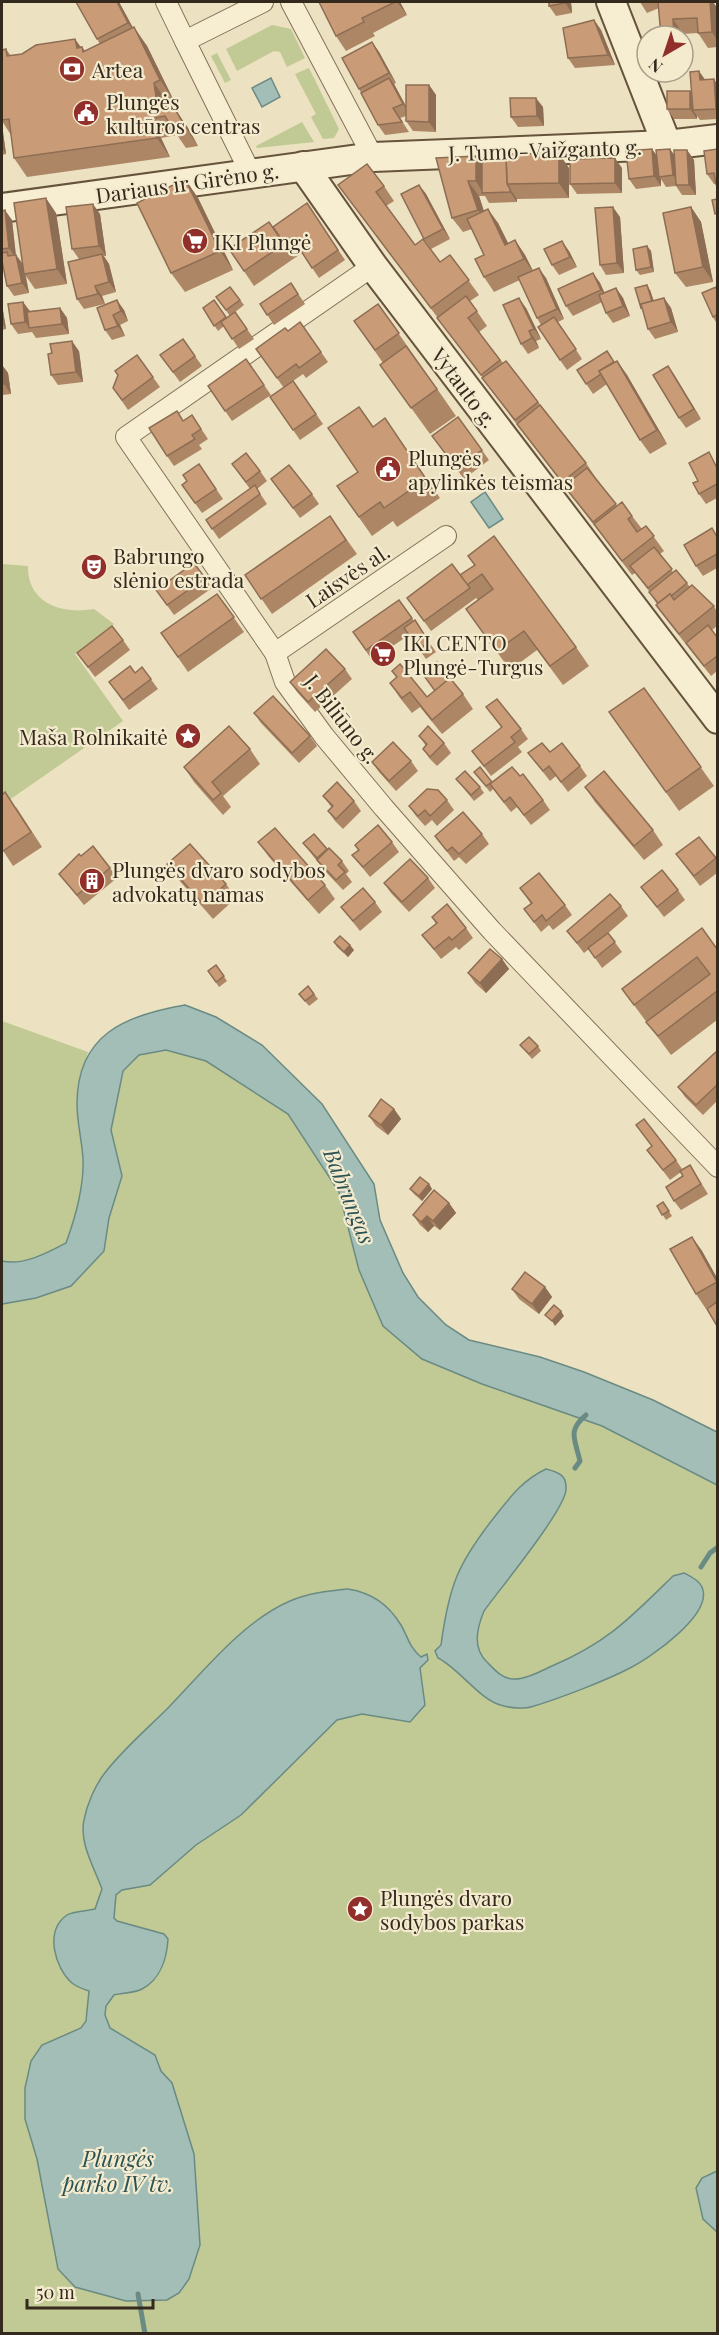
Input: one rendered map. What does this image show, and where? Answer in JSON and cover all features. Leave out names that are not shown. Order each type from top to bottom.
[{"type":"main road","points":[[610,2],[667,145]]},
{"type":"main road","name":"J. Tumo-Vaižganto g.","points":[[373,157],[667,145],[717,139]]},
{"type":"main road","name":"Dariaus ir Girėno g.","points":[[2,208],[373,157]]},
{"type":"main road","name":"Vytauto g.","points":[[303,166],[374,266],[717,719]]},
{"type":"street","points":[[165,2],[251,174]]},
{"type":"street","points":[[185,41],[263,2]]},
{"type":"street","points":[[291,2],[373,157]]},
{"type":"street","name":"J. Biliūno g.","points":[[374,266],[126,436],[275,653],[285,682],[324,736],[492,931],[717,1164]]},
{"type":"street","name":"Laisvės al.","points":[[275,653],[446,537]]},
{"type":"green space","points":[[272,25],[291,29],[305,58],[287,67],[280,52],[274,51],[237,71],[226,49]]},
{"type":"green space","points":[[217,53],[231,80],[225,83],[211,56]]},
{"type":"green space","points":[[309,68],[339,129],[334,138],[323,139],[311,117],[316,114],[295,74]]},
{"type":"green space","points":[[302,122],[314,142],[257,148],[256,146]]},
{"type":"green space","points":[[2,564],[28,566],[33,589],[49,604],[70,610],[94,609],[114,624],[75,654],[123,721],[2,805]]},
{"type":"green space","points":[[2,1021],[88,1052],[77,1101],[83,1159],[79,1208],[66,1243],[35,1258],[18,1262],[2,1261]]},
{"type":"green space","name":"Plungės dvaro sodybos parkas","points":[[166,1050],[206,1061],[288,1114],[339,1192],[359,1270],[422,1359],[482,1384],[602,1426],[717,1485],[717,2333],[2,2333],[2,1304],[36,1298],[104,1251],[109,1218],[122,1176],[111,1130],[123,1071],[139,1055]]},
{"type":"water","points":[[271,78],[280,97],[262,107],[252,88]]},
{"type":"water","points":[[485,492],[503,519],[489,528],[471,502]]},
{"type":"water","name":"Babrungas","points":[[185,1005],[216,1017],[262,1045],[322,1104],[374,1184],[380,1220],[403,1273],[418,1297],[446,1325],[469,1340],[540,1357],[584,1372],[653,1400],[717,1432],[717,1485],[602,1426],[482,1384],[422,1359],[383,1326],[359,1270],[339,1192],[288,1114],[206,1061],[166,1050],[139,1055],[123,1071],[111,1130],[122,1176],[109,1218],[104,1251],[71,1286],[36,1298],[2,1304],[2,1261],[18,1262],[43,1254],[66,1243],[70,1233],[82,1181],[83,1159],[77,1104],[79,1080],[86,1060],[109,1032],[125,1022],[163,1009]]},
{"type":"water","points":[[546,1469],[563,1477],[566,1489],[563,1499],[544,1531],[484,1611],[477,1638],[479,1651],[492,1668],[509,1679],[518,1679],[538,1673],[572,1657],[604,1638],[631,1617],[673,1576],[684,1573],[699,1582],[703,1598],[699,1610],[678,1634],[630,1668],[528,1708],[504,1706],[479,1692],[438,1658],[435,1651],[441,1645],[452,1590],[472,1547],[512,1495],[524,1483]]},
{"type":"water","name":"Plungės parko IV tv.","points":[[348,1589],[365,1593],[385,1605],[401,1625],[417,1653],[421,1657],[427,1654],[428,1660],[420,1668],[425,1705],[410,1722],[362,1714],[337,1720],[241,1815],[196,1845],[150,1885],[122,1890],[116,1895],[114,1918],[117,1921],[164,1934],[168,1939],[162,1967],[154,1979],[149,1985],[139,1990],[114,1995],[106,2006],[105,2015],[110,2028],[155,2055],[161,2071],[172,2083],[194,2154],[200,2245],[189,2279],[179,2293],[167,2300],[126,2301],[75,2287],[58,2269],[37,2159],[25,2119],[25,2088],[31,2061],[42,2045],[81,2028],[86,2021],[89,1991],[80,1988],[66,1976],[57,1959],[54,1940],[60,1922],[67,1915],[95,1909],[102,1889],[88,1855],[84,1837],[84,1820],[89,1802],[111,1765],[240,1634],[273,1610],[297,1598]]},
{"type":"water","points":[[717,2171],[717,2232],[703,2219],[696,2188],[702,2178]]},
{"type":"building","points":[[76,2],[117,2],[128,23],[97,39]]},
{"type":"building","points":[[319,2],[395,2],[362,18],[364,22],[336,36]]},
{"type":"building","points":[[549,2],[565,2],[565,3],[549,6]]},
{"type":"building","points":[[658,2],[710,2],[712,32],[698,33],[697,18],[673,19],[673,24],[660,24]]},
{"type":"building","points":[[594,20],[608,55],[568,58],[563,28]]},
{"type":"building","name":"Plungės kultūros centras","points":[[134,27],[160,80],[154,83],[158,110],[175,109],[185,127],[173,129],[165,116],[148,119],[157,138],[14,158],[9,119],[2,120],[2,50],[6,49],[7,56],[22,54],[36,45],[75,39],[77,48],[82,47],[83,52]]},
{"type":"building","points":[[372,42],[389,73],[359,89],[342,58]]},
{"type":"building","points":[[695,71],[699,71],[700,80],[714,79],[716,109],[693,110],[691,84],[695,84]]},
{"type":"building","points":[[389,78],[403,104],[393,108],[402,122],[378,125],[361,93]]},
{"type":"building","points":[[406,85],[429,85],[429,122],[406,121]]},
{"type":"building","points":[[667,91],[690,91],[690,109],[667,109]]},
{"type":"building","points":[[510,98],[536,98],[537,116],[511,117]]},
{"type":"building","points":[[652,149],[654,176],[629,179],[626,151]]},
{"type":"building","points":[[670,149],[673,175],[659,177],[656,150]]},
{"type":"building","points":[[717,149],[716,184],[714,173],[707,174],[704,151]]},
{"type":"building","points":[[674,150],[687,150],[689,185],[676,185]]},
{"type":"building","points":[[559,153],[559,183],[507,184],[506,154]]},
{"type":"building","points":[[476,156],[476,181],[468,181],[478,210],[452,218],[436,158]]},
{"type":"building","points":[[506,158],[507,184],[510,192],[482,193],[482,159]]},
{"type":"building","points":[[615,158],[615,183],[570,184],[570,159]]},
{"type":"building","points":[[367,164],[384,186],[376,192],[415,245],[423,239],[440,262],[450,255],[469,280],[431,308],[338,185]]},
{"type":"building","points":[[185,179],[220,251],[171,273],[137,203]]},
{"type":"building","points":[[419,185],[443,229],[424,239],[401,194]]},
{"type":"building","points":[[46,198],[57,269],[24,274],[14,203]]},
{"type":"building","points":[[717,199],[717,213],[715,214],[712,200]]},
{"type":"building","points":[[307,203],[338,250],[312,268],[296,243],[288,249],[273,227]]},
{"type":"building","points":[[93,204],[99,246],[72,249],[66,207]]},
{"type":"building","points":[[613,207],[617,263],[600,265],[595,208]]},
{"type":"building","points":[[691,207],[703,267],[675,273],[663,213]]},
{"type":"building","points":[[488,209],[505,245],[515,240],[524,259],[484,277],[475,259],[484,255],[467,219]]},
{"type":"building","points":[[5,210],[9,248],[2,249],[2,211]]},
{"type":"building","points":[[269,222],[284,244],[244,271],[229,249]]},
{"type":"building","points":[[562,241],[570,257],[552,265],[544,249]]},
{"type":"building","points":[[647,246],[651,267],[636,270],[633,249]]},
{"type":"building","points":[[7,252],[8,256],[16,255],[22,283],[7,286],[2,253]]},
{"type":"building","points":[[102,254],[109,282],[95,286],[98,294],[77,299],[68,262]]},
{"type":"building","points":[[539,268],[557,309],[537,318],[518,277]]},
{"type":"building","points":[[593,273],[601,290],[566,306],[558,289]]},
{"type":"building","points":[[291,283],[298,294],[267,315],[260,304]]},
{"type":"building","points":[[647,285],[652,301],[641,304],[641,308],[635,288]]},
{"type":"building","points":[[230,287],[240,300],[226,310],[216,297]]},
{"type":"building","points":[[716,287],[717,315],[713,317],[702,293]]},
{"type":"building","points":[[616,288],[623,306],[606,313],[599,295]]},
{"type":"building","points":[[466,296],[477,311],[468,318],[500,360],[481,375],[437,318]]},
{"type":"building","points":[[519,298],[534,329],[529,331],[532,338],[521,344],[503,305]]},
{"type":"building","points":[[664,298],[671,322],[648,329],[641,304]]},
{"type":"building","points":[[117,300],[121,311],[113,315],[118,326],[105,330],[97,308]]},
{"type":"building","points":[[214,300],[226,317],[214,326],[203,308]]},
{"type":"building","points":[[23,302],[25,322],[11,324],[8,304]]},
{"type":"building","points":[[378,304],[399,333],[375,350],[354,321]]},
{"type":"building","points":[[60,308],[62,324],[29,328],[27,312]]},
{"type":"building","points":[[235,312],[247,329],[232,339],[221,322]]},
{"type":"building","points":[[554,317],[576,349],[560,360],[538,327]]},
{"type":"building","points":[[300,322],[321,352],[299,368],[296,364],[277,378],[256,349],[285,328],[288,331]]},
{"type":"building","points":[[183,339],[195,356],[173,372],[160,355]]},
{"type":"building","points":[[72,341],[76,372],[51,375],[48,354],[52,353],[50,344]]},
{"type":"building","points":[[406,346],[437,389],[411,408],[380,365]]},
{"type":"building","points":[[607,351],[614,362],[599,371],[601,374],[586,384],[577,370]]},
{"type":"building","points":[[137,355],[153,377],[122,400],[113,388],[118,375],[115,371]]},
{"type":"building","points":[[246,359],[264,385],[225,411],[208,386]]},
{"type":"building","points":[[506,361],[538,402],[515,420],[482,378]]},
{"type":"building","points":[[617,361],[657,430],[640,440],[599,371]]},
{"type":"building","points":[[668,366],[694,409],[679,418],[653,375]]},
{"type":"building","points":[[293,381],[316,414],[293,430],[270,397]]},
{"type":"building","points":[[540,405],[586,463],[562,482],[517,424]]},
{"type":"building","name":"Plungės apylinkės teismas","points":[[359,407],[373,427],[385,418],[426,479],[384,508],[380,502],[359,517],[337,486],[358,472],[328,428]]},
{"type":"building","points":[[177,411],[183,421],[192,415],[201,429],[192,435],[195,439],[167,456],[149,428]]},
{"type":"building","points":[[458,417],[482,450],[457,469],[432,436]]},
{"type":"building","points":[[709,452],[717,468],[717,484],[699,494],[693,483],[698,481],[689,463]]},
{"type":"building","points":[[246,453],[260,471],[246,482],[232,464]]},
{"type":"building","points":[[199,464],[216,489],[195,503],[182,485],[187,481],[183,475]]},
{"type":"building","points":[[289,465],[312,494],[293,508],[271,479]]},
{"type":"building","points":[[587,468],[616,504],[593,522],[564,486]]},
{"type":"building","points":[[255,485],[260,494],[212,529],[206,520]]},
{"type":"building","points":[[622,502],[632,516],[628,519],[637,532],[646,526],[654,536],[622,561],[594,524]]},
{"type":"building","points":[[330,516],[346,540],[261,599],[245,575]]},
{"type":"building","points":[[712,528],[717,537],[717,554],[696,566],[684,545]]},
{"type":"building","points":[[494,536],[576,647],[550,666],[524,631],[496,651],[466,609],[493,589],[482,574],[467,585],[460,575],[475,565],[468,556]]},
{"type":"building","points":[[654,547],[672,569],[648,588],[630,566]]},
{"type":"building","points":[[194,563],[205,578],[167,605],[156,590]]},
{"type":"building","points":[[452,564],[470,588],[424,621],[407,598]]},
{"type":"building","points":[[676,570],[687,583],[658,603],[649,592]]},
{"type":"building","points":[[692,585],[714,606],[679,634],[656,605],[670,594],[674,600]]},
{"type":"building","points":[[217,594],[234,617],[178,657],[161,633]]},
{"type":"building","points":[[399,600],[412,618],[366,650],[353,632]]},
{"type":"building","points":[[415,620],[429,642],[419,649],[404,628]]},
{"type":"building","points":[[708,625],[717,637],[717,656],[704,666],[686,643]]},
{"type":"building","points":[[112,626],[123,640],[88,667],[77,653]]},
{"type":"building","points":[[326,649],[345,669],[308,702],[290,682]]},
{"type":"building","points":[[437,662],[450,678],[435,691],[422,673]]},
{"type":"building","points":[[400,664],[427,697],[450,678],[463,694],[432,720],[410,692],[402,698],[390,683],[397,677],[392,671]]},
{"type":"building","points":[[130,666],[135,673],[142,667],[151,679],[123,700],[109,682]]},
{"type":"building","points":[[644,688],[701,767],[666,792],[609,712]]},
{"type":"building","points":[[273,696],[310,736],[292,753],[254,713]]},
{"type":"building","points":[[497,699],[521,729],[511,737],[515,742],[484,766],[472,751],[502,727],[486,707]]},
{"type":"building","points":[[229,726],[250,749],[212,782],[221,793],[213,800],[184,767]]},
{"type":"building","points":[[428,726],[444,743],[430,757],[423,749],[427,744],[419,736]]},
{"type":"building","points":[[393,742],[411,761],[389,781],[372,762]]},
{"type":"building","points":[[542,743],[550,752],[562,743],[580,766],[561,782],[549,766],[543,771],[528,753]]},
{"type":"building","points":[[480,767],[492,782],[486,786],[474,772]]},
{"type":"building","points":[[512,767],[520,776],[523,774],[543,800],[524,815],[510,797],[504,802],[490,784]]},
{"type":"building","points":[[465,771],[480,787],[471,795],[456,779]]},
{"type":"building","points":[[604,771],[653,830],[634,846],[585,787]]},
{"type":"building","points":[[337,782],[354,801],[336,819],[328,811],[333,806],[323,796]]},
{"type":"building","points":[[427,789],[438,790],[447,800],[430,816],[425,810],[418,816],[409,806]]},
{"type":"building","points":[[5,792],[31,832],[3,851],[2,795]]},
{"type":"building","points":[[463,812],[482,834],[459,854],[452,847],[447,851],[435,836]]},
{"type":"building","points":[[378,825],[392,842],[363,867],[352,855],[359,850],[355,845]]},
{"type":"building","points":[[275,828],[325,885],[308,900],[258,842]]},
{"type":"building","points":[[314,834],[327,849],[317,858],[303,843]]},
{"type":"building","points":[[699,837],[716,858],[694,876],[676,854]]},
{"type":"building","points":[[190,844],[226,884],[203,904],[167,864]]},
{"type":"building","points":[[93,846],[110,868],[77,895],[59,874],[79,854],[81,856]]},
{"type":"building","points":[[329,848],[342,861],[338,865],[345,872],[336,880],[317,860]]},
{"type":"building","points":[[410,859],[428,878],[402,902],[384,883]]},
{"type":"building","points":[[662,870],[678,890],[657,907],[641,887]]},
{"type":"building","points":[[539,873],[565,905],[546,921],[542,915],[534,922],[524,909],[532,903],[520,888]]},
{"type":"building","points":[[363,888],[375,902],[353,921],[341,907]]},
{"type":"building","points":[[610,894],[621,906],[577,943],[567,931]]},
{"type":"building","points":[[447,904],[466,928],[452,940],[449,937],[434,949],[422,935],[437,923],[432,917]]},
{"type":"building","points":[[702,928],[717,949],[717,991],[658,1036],[646,1022],[710,974],[697,957],[634,1005],[622,989]]},
{"type":"building","points":[[608,933],[615,942],[595,958],[588,948]]},
{"type":"building","points":[[340,936],[350,945],[344,952],[334,942]]},
{"type":"building","points":[[490,949],[502,959],[480,983],[468,973]]},
{"type":"building","points":[[216,965],[224,976],[216,982],[208,971]]},
{"type":"building","points":[[308,986],[314,994],[305,1001],[299,994]]},
{"type":"building","points":[[529,1037],[538,1046],[529,1054],[520,1045]]},
{"type":"building","points":[[717,1051],[717,1085],[696,1105],[678,1087]]},
{"type":"building","points":[[381,1099],[394,1109],[381,1125],[369,1116]]},
{"type":"building","points":[[644,1119],[676,1160],[663,1170],[647,1150],[652,1146],[636,1125]]},
{"type":"building","points":[[690,1165],[701,1184],[674,1201],[666,1187],[683,1176],[680,1171]]},
{"type":"building","points":[[420,1177],[429,1184],[419,1196],[410,1189]]},
{"type":"building","points":[[434,1190],[449,1203],[433,1221],[427,1216],[421,1222],[413,1215]]},
{"type":"building","points":[[663,1202],[669,1211],[662,1215],[657,1206]]},
{"type":"building","points":[[692,1237],[717,1282],[696,1294],[670,1249]]},
{"type":"building","points":[[525,1272],[545,1287],[532,1304],[512,1289]]},
{"type":"building","points":[[717,1302],[717,1326],[707,1309]]},
{"type":"building","points":[[554,1305],[561,1311],[552,1321],[545,1315]]},
{"type":"waterway","points":[[575,1468],[580,1461],[574,1431],[586,1415]]},
{"type":"waterway","points":[[701,1567],[710,1553],[718,1547]]},
{"type":"waterway","points":[[138,2294],[145,2334]]},
{"type":"place","name":"Artea","points":[[72,69]]},
{"type":"place","name":"Plungės kultūros centras","points":[[86,113]]},
{"type":"place","name":"IKI Plungė","points":[[195,241]]},
{"type":"place","name":"Plungės apylinkės teismas","points":[[388,469]]},
{"type":"place","name":"Babrungo slėnio estrada","points":[[94,567]]},
{"type":"place","name":"IKI CENTO Plungė-Turgus","points":[[383,654]]},
{"type":"place","name":"Maša Rolnikaitė","points":[[188,736]]},
{"type":"place","name":"Plungės dvaro sodybos advokatų namas","points":[[92,881]]},
{"type":"place","name":"Plungės dvaro sodybos parkas","points":[[360,1909]]}]
